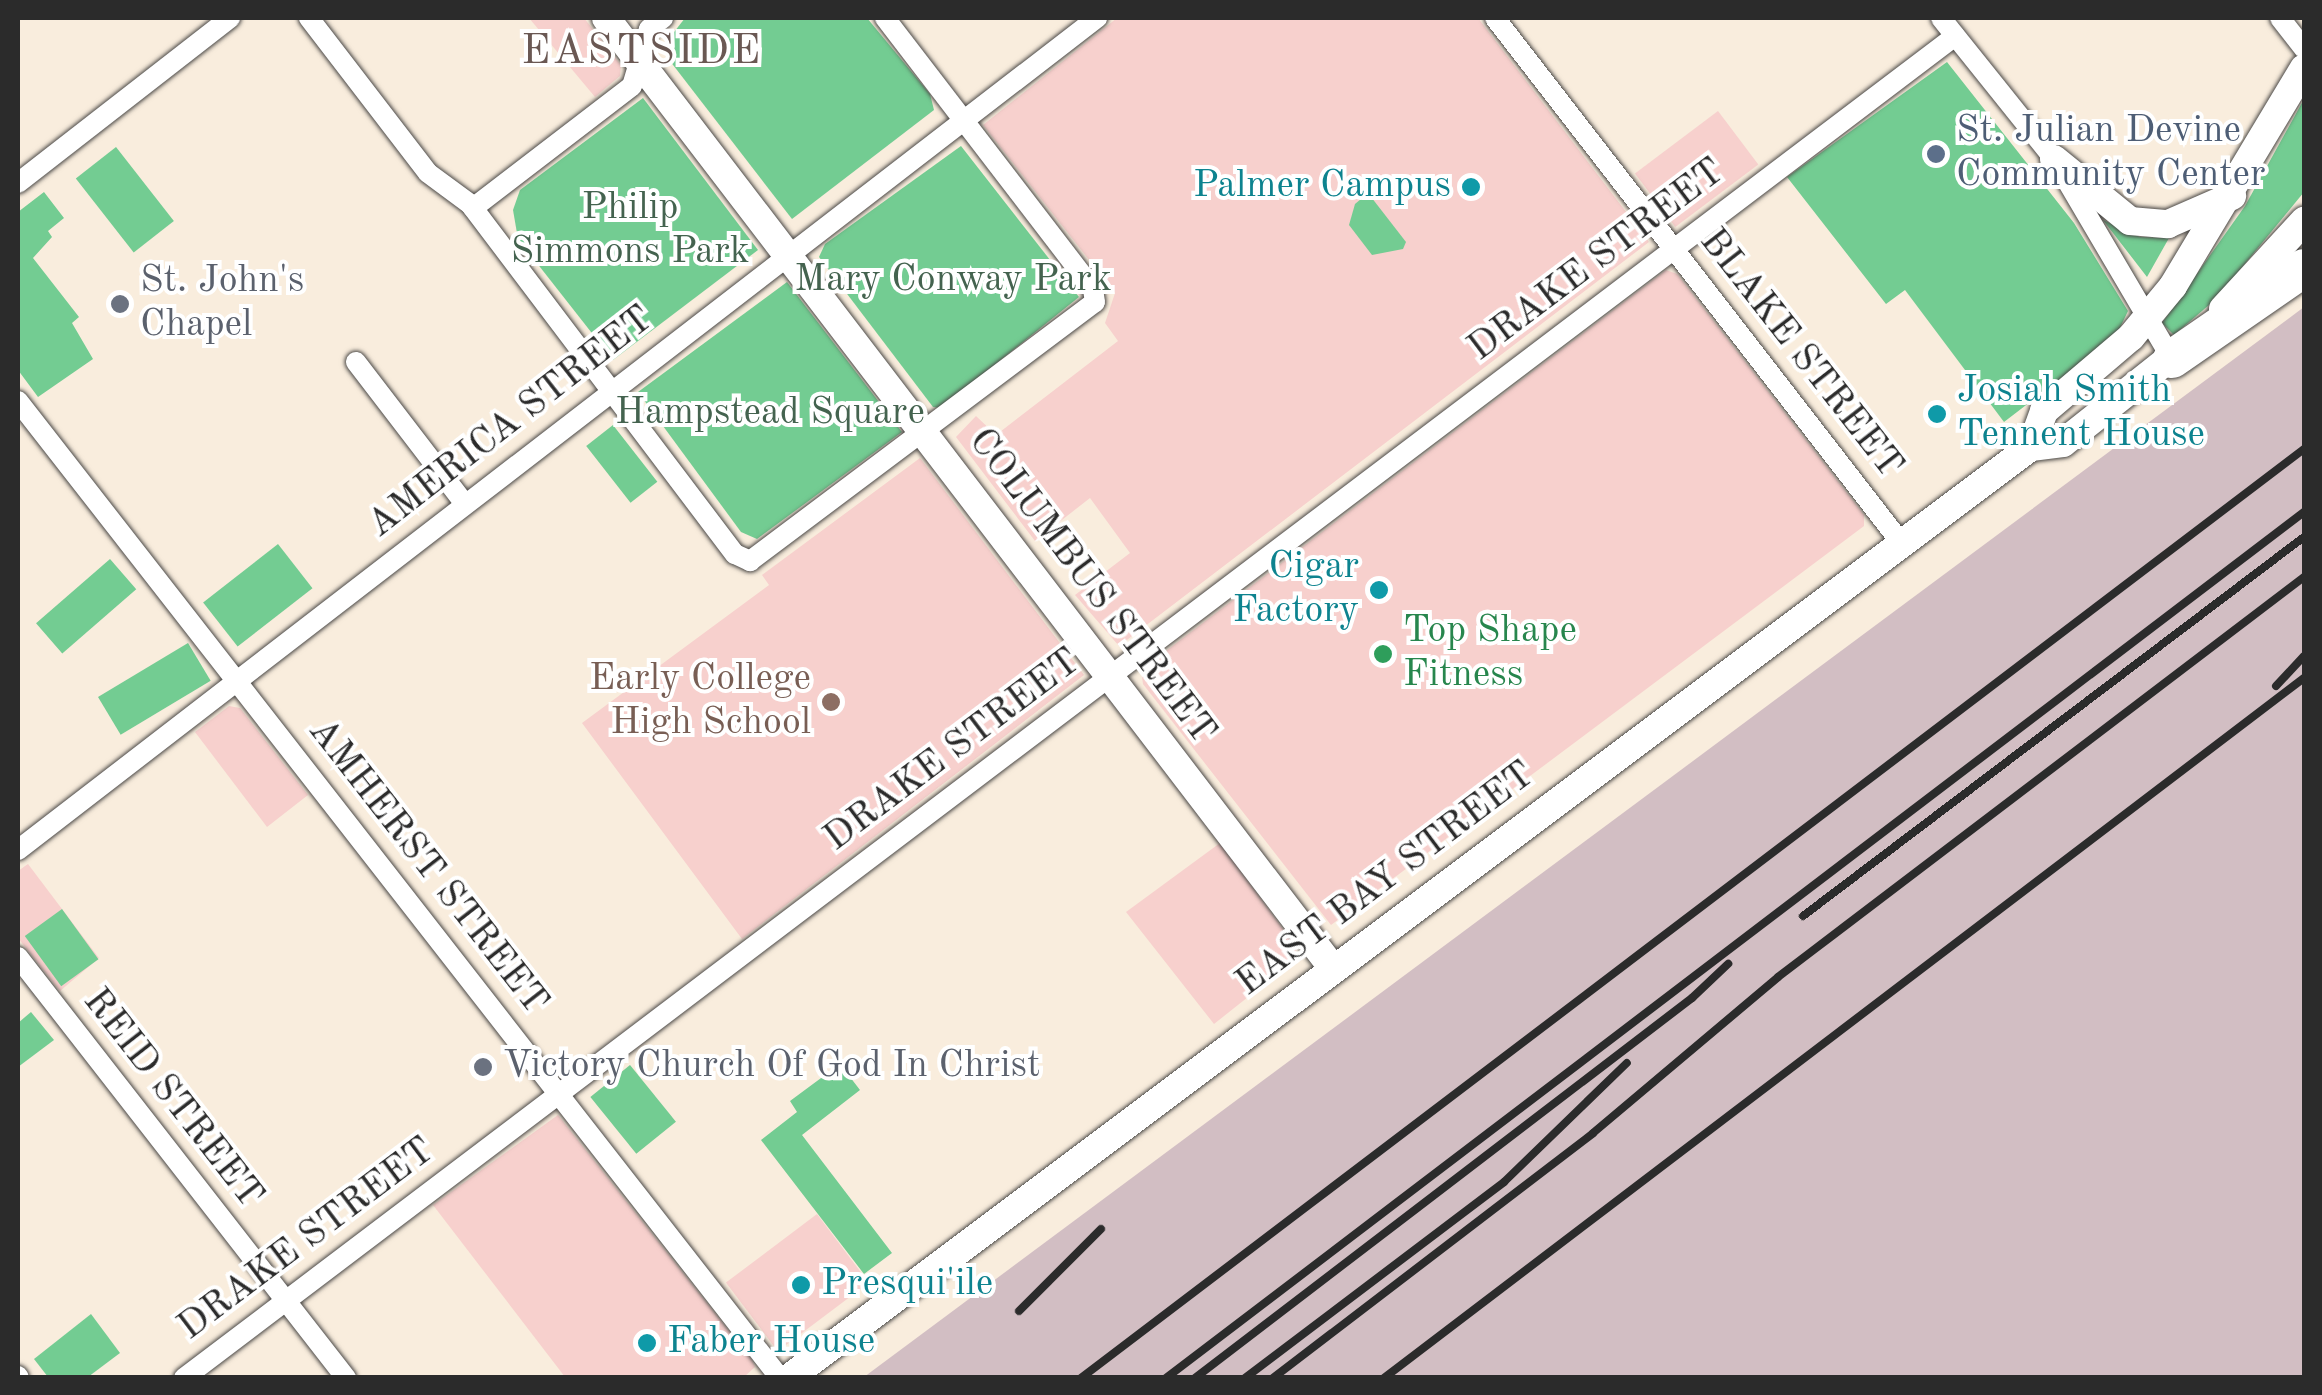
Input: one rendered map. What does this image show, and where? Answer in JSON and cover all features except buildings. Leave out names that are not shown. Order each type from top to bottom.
[{"type":"highway","points":[[2172,358],[2304,268]]},
{"type":"main road","name":"COLUMBUS STREET","points":[[606,18],[1112,674],[1331,966]]},
{"type":"main road","points":[[2304,68],[2233,195],[2150,318],[2044,412],[2031,447],[2063,443],[2172,358],[2304,221]]},
{"type":"main road","points":[[2054,159],[2130,221],[2168,224],[2233,195]]},
{"type":"main road","name":"EAST BAY STREET","points":[[789,1378],[1331,966],[2031,447]]},
{"type":"street","points":[[18,183],[230,18]]},
{"type":"street","points":[[309,18],[428,174],[473,208],[734,554],[750,561],[926,434],[1095,302],[1092,288],[885,18]]},
{"type":"street","points":[[473,208],[625,92],[640,61],[648,29],[663,18]]},
{"type":"street","name":"AMERICA STREET","points":[[18,850],[1096,18]]},
{"type":"street","name":"BLAKE STREET","points":[[1495,18],[1902,544]]},
{"type":"street","points":[[1940,18],[2054,159],[2172,358]]},
{"type":"street","points":[[2280,18],[2304,48]]},
{"type":"street","name":"DRAKE STREET","points":[[184,1378],[1955,36]]},
{"type":"street","points":[[356,362],[464,503]]},
{"type":"street","name":"AMHERST STREET","points":[[18,402],[780,1378]]},
{"type":"street","name":"REID STREET","points":[[18,957],[346,1378]]},
{"type":"shaded area","points":[[529,18],[584,18],[621,65],[620,76],[595,97]]},
{"type":"shaded area","points":[[1117,18],[1478,18],[1649,242],[1119,646],[1075,595],[1130,553],[1090,498],[1035,541],[956,437],[976,416],[996,435],[1118,341],[1105,323],[1115,293],[983,125]]},
{"type":"shaded area","points":[[1718,111],[1758,165],[1675,227],[1635,174]]},
{"type":"shaded area","points":[[1666,270],[1677,274],[1864,515],[1864,526],[1331,925],[1143,684],[1141,670]]},
{"type":"shaded area","points":[[2304,307],[2304,1377],[864,1377]]},
{"type":"shaded area","name":"Early College High School","points":[[920,458],[1084,675],[742,939],[582,723],[769,585],[762,575]]},
{"type":"shaded area","points":[[229,706],[240,708],[308,795],[267,827],[195,732]]},
{"type":"shaded area","points":[[1220,843],[1297,948],[1292,962],[1214,1024],[1126,912]]},
{"type":"shaded area","points":[[28,864],[99,958],[60,991],[18,938],[18,871]]},
{"type":"shaded area","points":[[558,1115],[752,1360],[755,1367],[744,1377],[565,1377],[433,1205]]},
{"type":"shaded area","points":[[817,1214],[869,1283],[778,1351],[726,1283]]},
{"type":"green space","points":[[685,18],[867,18],[930,94],[934,110],[792,219],[670,61],[671,36]]},
{"type":"green space","points":[[1947,62],[2074,223],[2128,311],[2116,336],[2004,422],[1905,290],[1886,304],[1787,177]]},
{"type":"green space","name":"Philip Simmons Park","points":[[643,98],[758,250],[613,360],[518,239],[513,210],[520,190]]},
{"type":"green space","points":[[2304,99],[2304,192],[2216,299],[2174,335],[2162,323],[2245,206]]},
{"type":"green space","name":"Mary Conway Park","points":[[961,146],[1079,297],[941,408],[933,407],[819,257],[825,244]]},
{"type":"green space","points":[[116,147],[174,221],[134,252],[76,178]]},
{"type":"green space","points":[[44,192],[64,218],[48,231],[52,237],[33,258],[79,317],[72,323],[93,359],[38,397],[18,370],[18,212]]},
{"type":"green space","points":[[1368,193],[1406,242],[1403,249],[1372,255],[1349,225],[1355,204]]},
{"type":"green space","points":[[2103,220],[2140,237],[2169,238],[2147,277]]},
{"type":"green space","name":"Hampstead Square","points":[[787,282],[902,432],[757,539],[741,532],[638,392]]},
{"type":"green space","points":[[613,425],[657,482],[631,503],[586,446]]},
{"type":"green space","points":[[278,544],[312,588],[238,647],[203,602]]},
{"type":"green space","points":[[110,559],[136,589],[62,653],[36,623]]},
{"type":"green space","points":[[188,643],[211,681],[121,735],[98,697]]},
{"type":"green space","points":[[62,909],[98,959],[61,986],[25,936]]},
{"type":"green space","points":[[31,1012],[54,1040],[18,1067],[18,1023]]},
{"type":"green space","points":[[840,1064],[860,1090],[802,1135],[892,1253],[864,1274],[761,1140],[797,1112],[790,1101]]},
{"type":"green space","points":[[630,1065],[676,1122],[636,1154],[590,1097]]},
{"type":"green space","points":[[91,1314],[120,1353],[88,1377],[48,1377],[34,1359]]},
{"type":"railway","points":[[1081,1378],[2304,449]]},
{"type":"railway","points":[[1166,1378],[2304,512]]},
{"type":"railway","points":[[1803,916],[2304,537]]},
{"type":"railway","points":[[1273,1378],[1593,1133],[1778,977],[2304,577]]},
{"type":"railway","points":[[2276,686],[2304,656]]},
{"type":"railway","points":[[1384,1378],[2304,678]]},
{"type":"railway","points":[[1195,1378],[1692,998],[1728,964]]},
{"type":"railway","points":[[1245,1378],[1504,1182],[1627,1063]]},
{"type":"railway","points":[[1019,1311],[1101,1229]]},
{"type":"place","name":"St. Julian Devine Community Center","points":[[1936,154]]},
{"type":"place","name":"Palmer Campus","points":[[1471,187]]},
{"type":"place","name":"St. John's Chapel","points":[[120,304]]},
{"type":"place","name":"Josiah Smith Tennent House","points":[[1937,414]]},
{"type":"place","name":"Cigar Factory","points":[[1379,590]]},
{"type":"place","name":"Top Shape Fitness","points":[[1383,654]]},
{"type":"place","name":"Early College High School","points":[[831,702]]},
{"type":"place","name":"Victory Church Of God In Christ","points":[[483,1067]]},
{"type":"place","name":"Presqui'ile","points":[[801,1285]]},
{"type":"place","name":"Faber House","points":[[647,1343]]},
{"type":"district","name":"EASTSIDE","points":[[642,52]]}]
